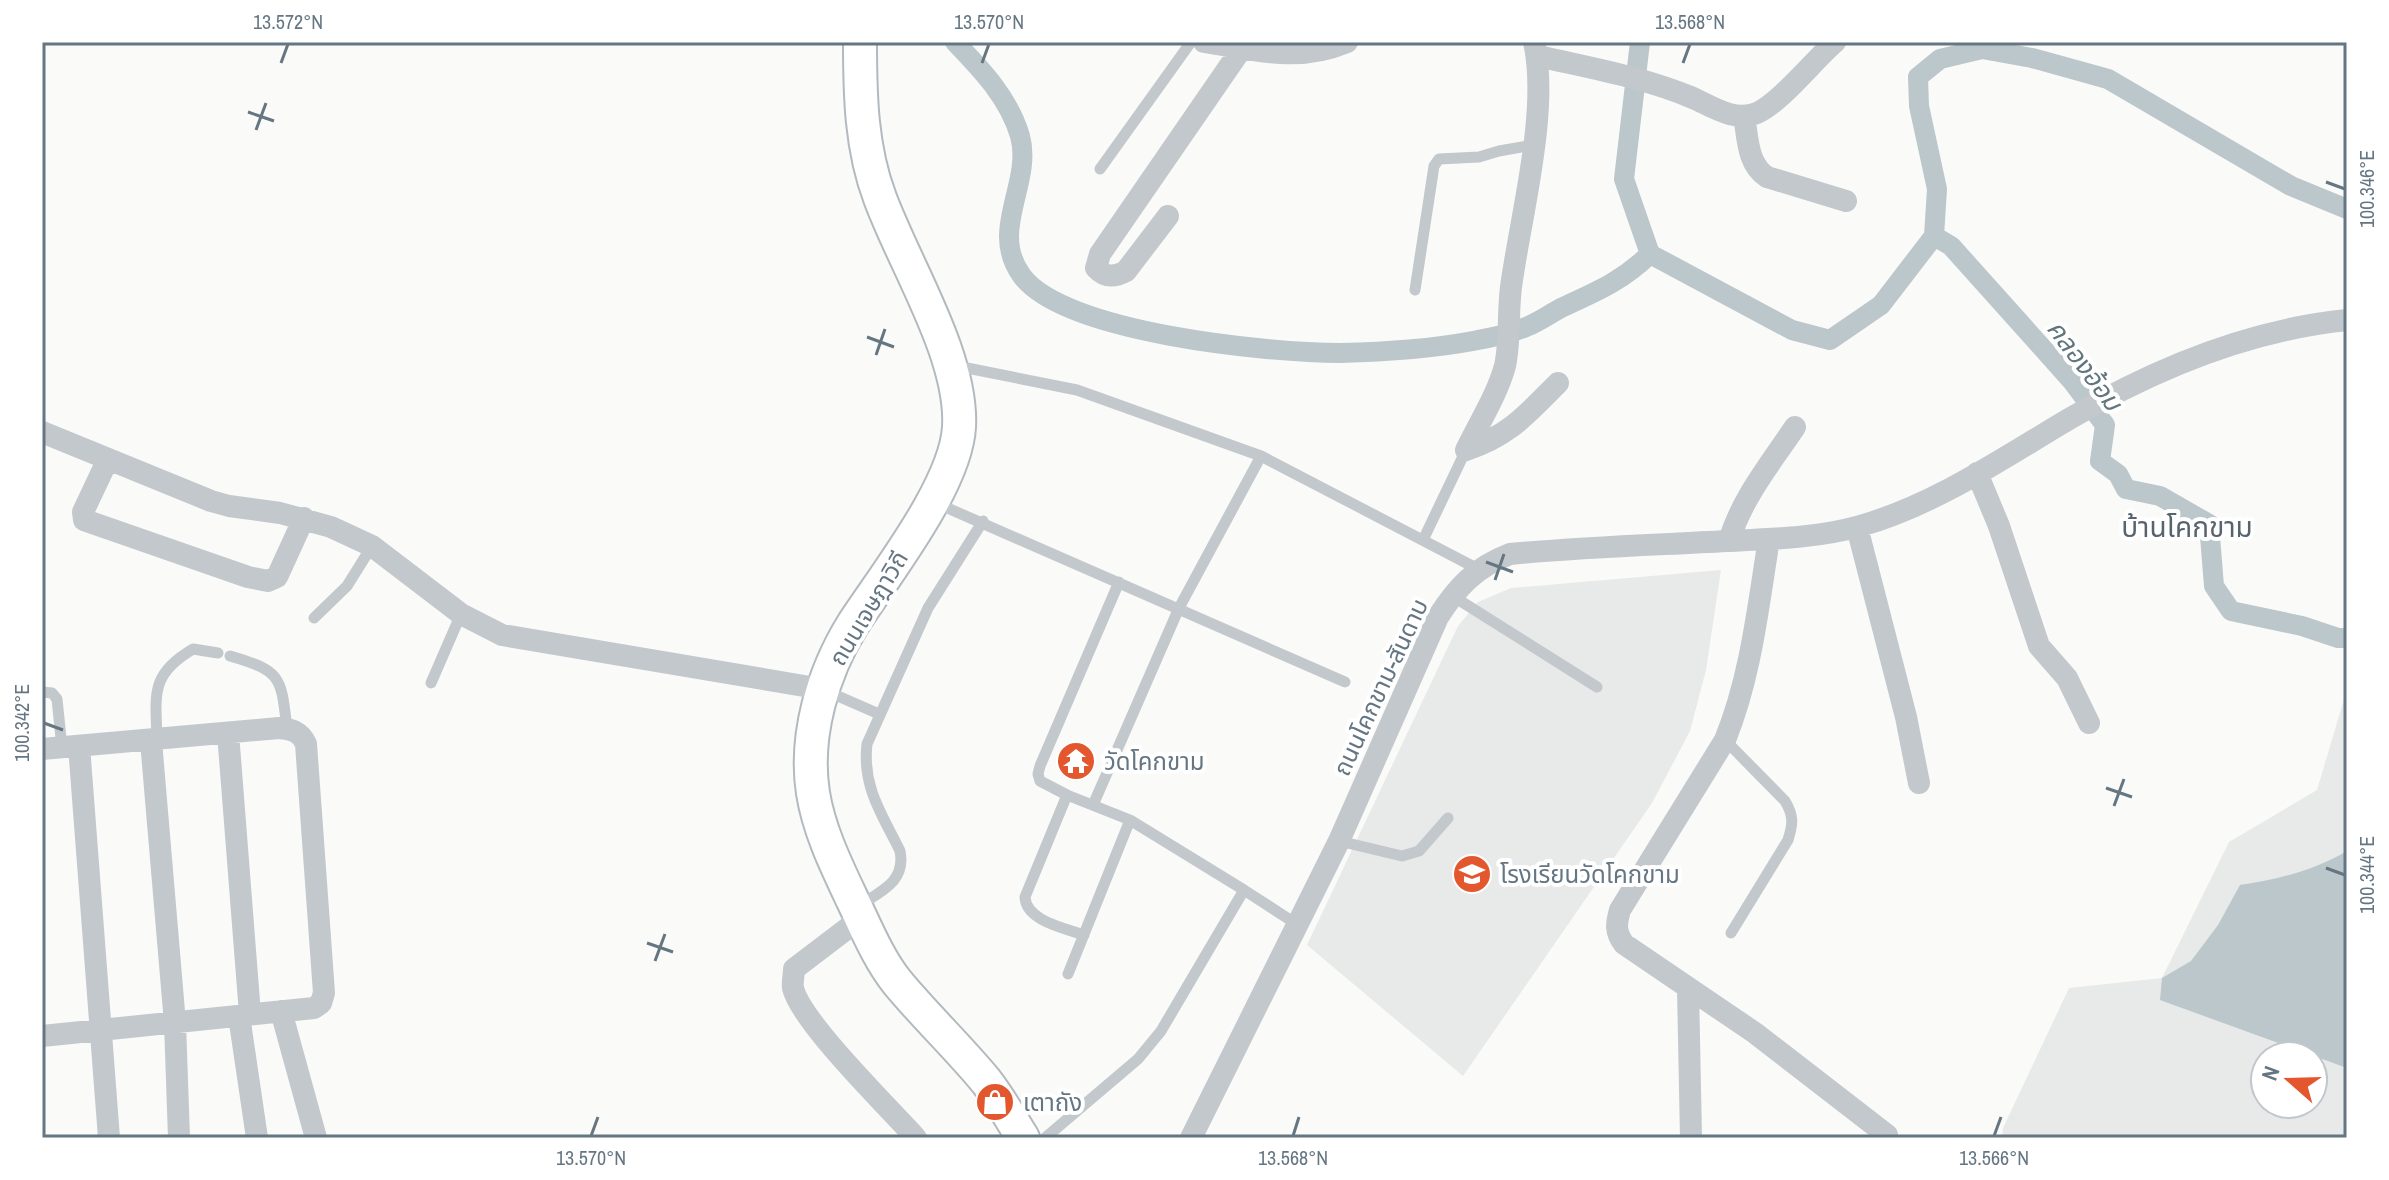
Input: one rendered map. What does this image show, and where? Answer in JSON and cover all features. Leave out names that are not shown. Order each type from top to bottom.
[{"type":"street","name":"ถนนเจษฎาวิถี","points":[[860,42],[860,89],[867,157],[879,196],[951,365],[959,399],[959,431],[952,456],[931,501],[851,627],[822,689],[812,750],[813,793],[824,836],[859,913],[895,980],[988,1083],[1023,1138]]},
{"type":"street","points":[[1204,42],[1286,55],[1304,55],[1347,42]]},
{"type":"street","points":[[1466,450],[1504,369],[1507,352],[1511,285],[1538,110],[1536,49],[1660,84],[1728,114],[1744,116],[1759,112],[1772,103],[1835,42]]},
{"type":"street","points":[[1168,216],[1126,271],[1109,276],[1096,268],[1100,254],[1242,48]]},
{"type":"street","points":[[1744,116],[1751,160],[1758,171],[1767,177],[1846,201]]},
{"type":"street","name":"ถนนโคกขาม-สันดาบ","points":[[1191,1138],[1339,841],[1438,617],[1451,595],[1478,569],[1510,554],[1769,539],[1857,527],[1913,505],[1977,473],[2147,377],[2264,335],[2347,320]]},
{"type":"street","points":[[1466,450],[1490,442],[1518,423],[1558,383]]},
{"type":"street","points":[[1729,541],[1737,515],[1748,495],[1795,427]]},
{"type":"street","points":[[42,432],[220,503],[304,518],[331,527],[372,546],[461,614],[502,635],[822,689]]},
{"type":"street","points":[[108,459],[83,512],[84,520],[248,577],[268,581],[277,577],[304,518]]},
{"type":"street","points":[[1977,473],[1999,526],[2039,646],[2067,678],[2089,723]]},
{"type":"street","points":[[1857,527],[1906,717],[1919,783]]},
{"type":"street","points":[[1769,539],[1745,685],[1725,740],[1620,910],[1616,924],[1618,936],[1624,944],[1755,1033],[1887,1135]]},
{"type":"street","points":[[42,1036],[101,1030],[175,1023],[314,1008],[321,1003],[324,993],[303,736],[287,729],[61,748],[101,1030],[109,1138]]},
{"type":"street","points":[[228,733],[244,1015],[257,1138]]},
{"type":"street","points":[[154,741],[175,1023],[179,1138]]},
{"type":"street","points":[[859,913],[794,969],[793,987],[805,1011],[916,1138]]},
{"type":"street","points":[[1688,988],[1691,1138]]},
{"type":"street","points":[[281,1011],[316,1138]]},
{"type":"lane","points":[[1100,169],[1191,42]]},
{"type":"lane","points":[[1415,290],[1434,166],[1439,159],[1479,157],[1533,145]]},
{"type":"lane","points":[[951,365],[1077,390],[1261,456],[1424,538],[1478,569]]},
{"type":"lane","points":[[1424,538],[1466,450]]},
{"type":"lane","points":[[1093,805],[1179,608],[1261,456]]},
{"type":"lane","points":[[931,501],[983,521],[1345,682]]},
{"type":"lane","points":[[859,913],[894,882],[902,862],[900,851],[869,788],[865,767],[867,744],[928,608],[983,521]]},
{"type":"lane","points":[[314,618],[347,586],[372,546]]},
{"type":"lane","points":[[1119,582],[1040,766],[1040,781],[1130,820],[1298,925]]},
{"type":"lane","points":[[1451,595],[1597,687]]},
{"type":"lane","points":[[431,683],[461,614]]},
{"type":"lane","points":[[154,741],[159,680],[170,664],[193,649],[262,665],[275,675],[283,689],[287,729]]},
{"type":"lane","points":[[822,689],[879,714]]},
{"type":"lane","points":[[42,692],[52,693],[57,699],[61,748]]},
{"type":"lane","points":[[1725,740],[1785,801],[1792,812],[1793,824],[1788,840],[1731,933]]},
{"type":"lane","points":[[1067,795],[1025,897],[1025,904],[1034,915],[1084,935]]},
{"type":"lane","points":[[1339,841],[1402,856],[1419,851],[1448,818]]},
{"type":"lane","points":[[1068,974],[1130,820]]},
{"type":"lane","points":[[1045,1138],[1138,1059],[1161,1031],[1244,890]]},
{"type":"shaded area","name":"โรงเรียนวัดโคกขาม","points":[[1721,570],[1706,670],[1690,731],[1652,803],[1463,1076],[1307,945],[1458,626],[1478,602],[1511,588]]},
{"type":"shaded area","points":[[2347,689],[2347,1138],[2002,1138],[2003,1128],[2069,988],[2162,978],[2229,842],[2317,790]]},
{"type":"shaded area","points":[[2347,851],[2347,1068],[2329,1061],[2329,1040],[2270,1040],[2160,1000],[2162,978],[2191,961],[2218,925],[2240,885],[2321,864]]},
{"type":"waterway","points":[[955,42],[1001,97],[1020,136],[1021,172],[1009,241],[1013,259],[1022,276],[1045,296],[1080,312],[1170,336],[1220,344],[1308,352],[1407,350],[1500,336],[1531,325],[1609,285],[1650,254]]},
{"type":"waterway","points":[[1640,42],[1624,179],[1650,254]]},
{"type":"waterway","points":[[1650,254],[1792,330],[1830,340],[1881,305],[1934,236],[1937,189],[1919,106],[1918,77],[1940,59],[1982,49],[2032,58],[2108,79],[2291,186],[2347,209]]},
{"type":"waterway","name":"คลองอ้อม","points":[[1934,236],[1951,246],[2072,381],[2105,425],[2100,461],[2118,474],[2126,489],[2160,496],[2209,524],[2214,586],[2231,611],[2347,638]]},
{"type":"place","name":"วัดโคกขาม","points":[[1076,761]]},
{"type":"place","name":"โรงเรียนวัดโคกขาม","points":[[1472,874]]},
{"type":"place","name":"เตาถัง","points":[[995,1102]]},
{"type":"district","name":"บ้านโคกขาม","points":[[2187,527]]}]
